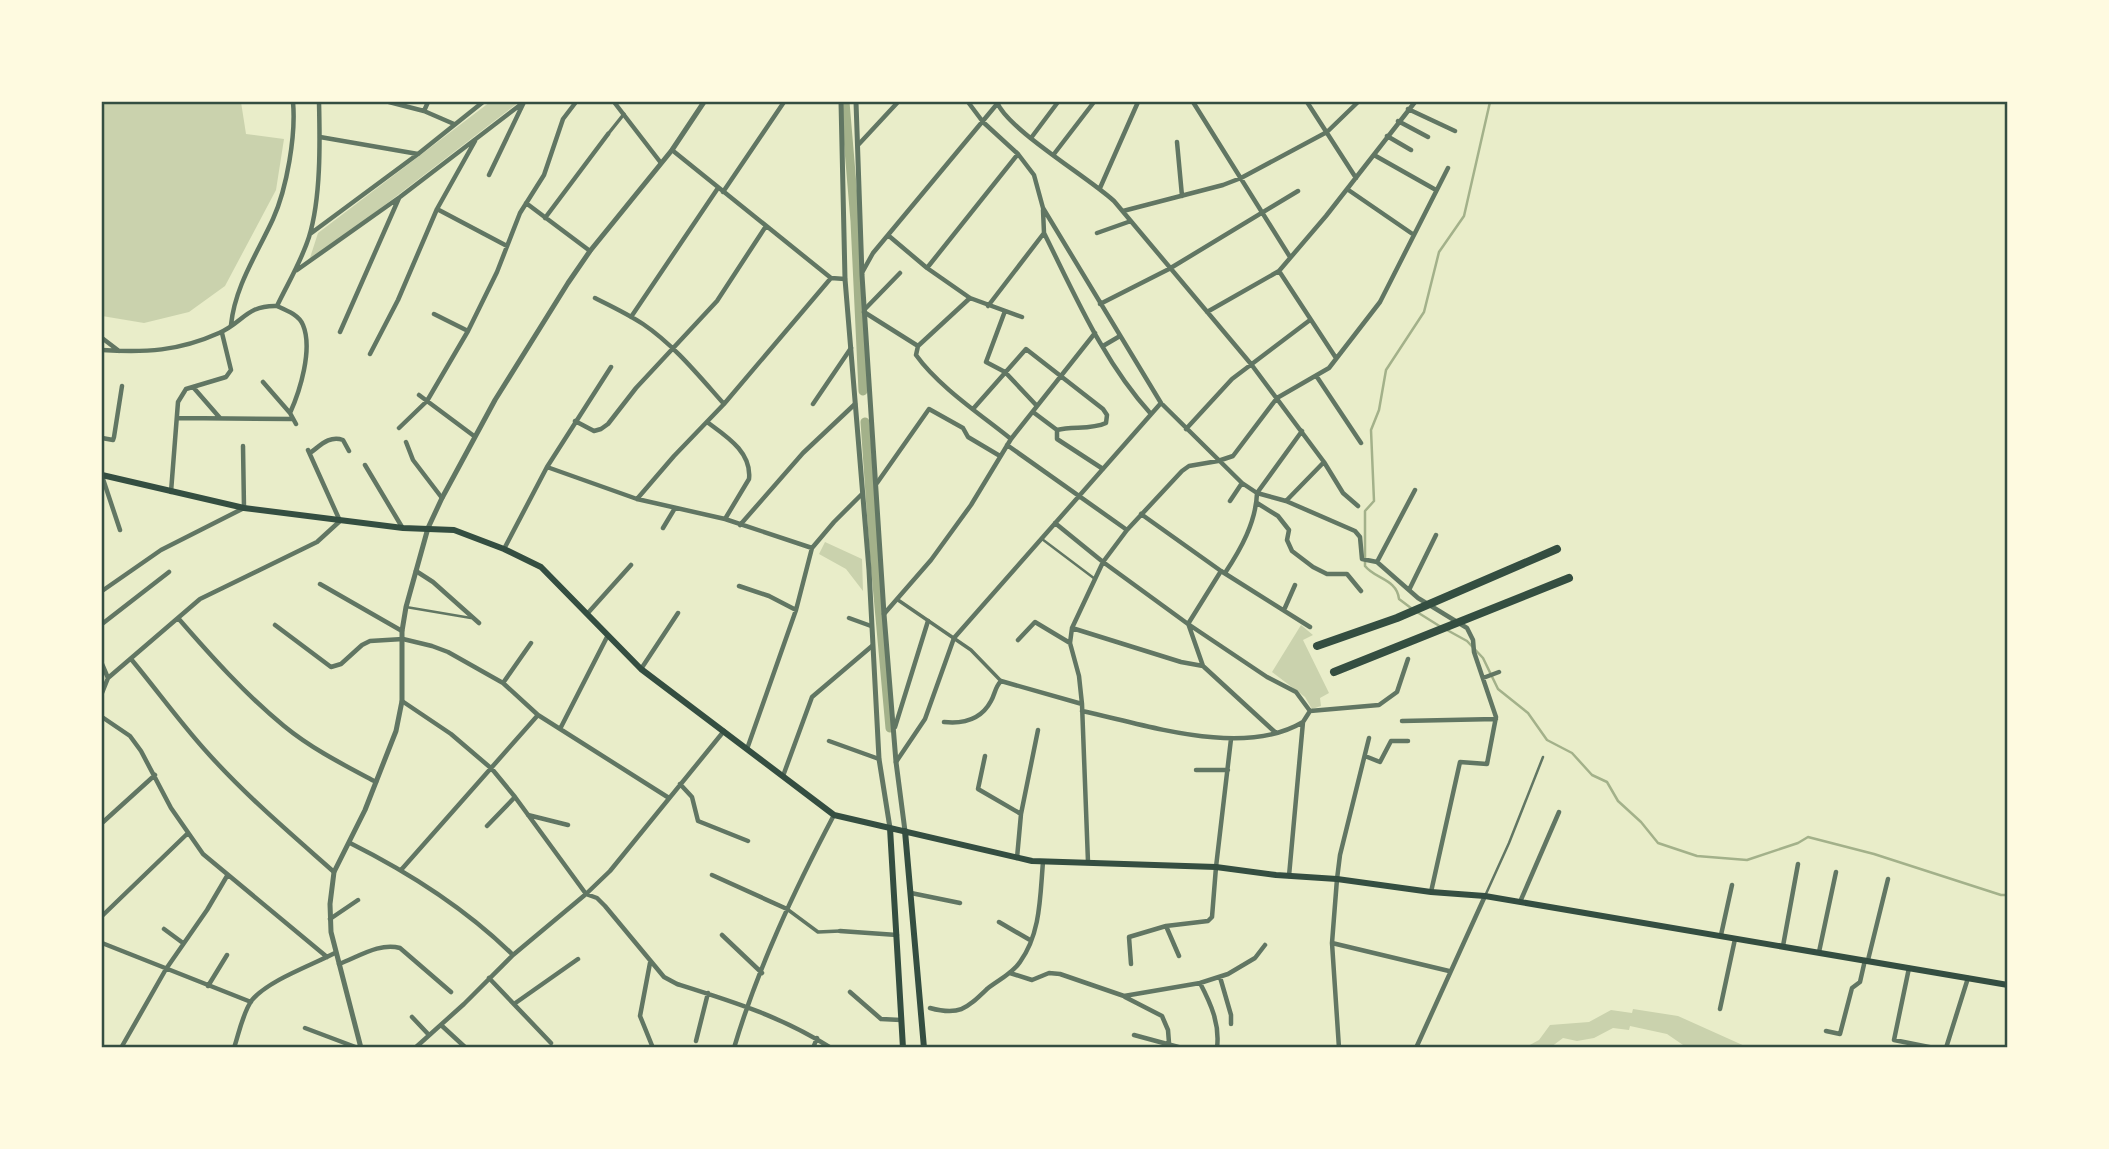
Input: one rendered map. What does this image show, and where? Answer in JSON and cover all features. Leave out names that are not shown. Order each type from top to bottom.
[{"type":"highway","points":[[1317,646],[1397,618],[1557,549]]},
{"type":"highway","points":[[1334,672],[1569,578]]},
{"type":"main road","points":[[102,476],[244,508],[403,528],[454,530],[504,549],[541,568],[641,669],[834,815],[1043,862],[1216,867],[1485,896],[1721,934],[2007,985]]},
{"type":"main road","points":[[890,828],[903,1048]]},
{"type":"main road","points":[[905,831],[923,1048]]},
{"type":"street","points":[[231,326],[240,287],[274,217],[282,194],[292,136],[293,102]]},
{"type":"street","points":[[276,306],[297,270],[310,234],[320,137],[319,102]]},
{"type":"street","points":[[389,102],[424,111],[454,124]]},
{"type":"street","points":[[424,111],[428,102]]},
{"type":"street","points":[[475,108],[477,102]]},
{"type":"street","points":[[310,234],[483,102]]},
{"type":"street","points":[[297,270],[400,197],[524,102]]},
{"type":"street","points":[[489,175],[524,102]]},
{"type":"street","points":[[399,428],[427,401],[468,331],[485,299],[526,204],[544,175],[563,119],[576,102]]},
{"type":"street","points":[[614,102],[661,163]]},
{"type":"street","points":[[360,1048],[335,953],[329,919],[334,872],[350,844],[396,731],[402,701],[402,631],[428,528],[474,436],[590,251],[672,150],[704,102]]},
{"type":"street","points":[[631,317],[784,102]]},
{"type":"street","points":[[841,102],[845,279],[858,414],[879,759],[890,828]]},
{"type":"street","points":[[856,102],[862,275],[884,614],[905,831]]},
{"type":"street","points":[[859,144],[898,102]]},
{"type":"street","points":[[968,102],[984,122],[1018,154],[1034,175],[1043,208],[1044,233],[1095,333],[1128,389],[1151,414]]},
{"type":"street","points":[[1031,138],[1058,102]]},
{"type":"street","points":[[1054,154],[1094,102]]},
{"type":"street","points":[[1100,188],[1138,102]]},
{"type":"street","points":[[1193,102],[1290,257]]},
{"type":"street","points":[[1307,102],[1356,178]]},
{"type":"street","points":[[1123,211],[1241,178],[1327,132],[1358,102]]},
{"type":"street","points":[[1207,312],[1279,271],[1415,102]]},
{"type":"street","points":[[862,275],[870,258],[997,103],[1004,114],[1031,138],[1100,188],[1123,211],[1251,364],[1324,462],[1343,493],[1358,506]]},
{"type":"street","points":[[1408,109],[1455,131]]},
{"type":"street","points":[[545,218],[624,113]]},
{"type":"street","points":[[1398,121],[1428,138]]},
{"type":"street","points":[[1387,136],[1411,150]]},
{"type":"street","points":[[320,137],[418,154]]},
{"type":"street","points":[[370,354],[398,300],[438,209],[477,138]]},
{"type":"street","points":[[1177,142],[1182,196]]},
{"type":"street","points":[[672,150],[831,278],[845,279]]},
{"type":"street","points":[[927,268],[1018,154]]},
{"type":"street","points":[[1374,155],[1436,190]]},
{"type":"street","points":[[1088,862],[1083,711],[1079,676],[1070,643],[1072,628],[1094,579],[1127,530],[1189,466],[1218,461],[1237,452],[1278,398],[1329,368],[1380,302],[1448,168]]},
{"type":"street","points":[[1347,189],[1414,234]]},
{"type":"street","points":[[1100,304],[1170,268],[1298,191]]},
{"type":"street","points":[[340,332],[400,197]]},
{"type":"street","points":[[526,204],[590,251]]},
{"type":"street","points":[[1043,208],[1161,403],[1218,461],[1257,493],[1286,501],[1355,531],[1360,537],[1362,559],[1377,562],[1418,598],[1467,628],[1485,677],[1496,718],[1486,764],[1460,762],[1431,892]]},
{"type":"street","points":[[438,209],[507,246]]},
{"type":"street","points":[[1097,233],[1131,221]]},
{"type":"street","points":[[575,421],[594,431],[604,427],[636,388],[717,301],[766,226]]},
{"type":"street","points":[[988,306],[1044,233]]},
{"type":"street","points":[[889,236],[927,268],[970,298],[1022,317]]},
{"type":"street","points":[[1279,271],[1336,358]]},
{"type":"street","points":[[864,311],[900,273]]},
{"type":"street","points":[[637,499],[724,404],[831,278]]},
{"type":"street","points":[[595,298],[654,332],[724,404]]},
{"type":"street","points":[[970,298],[918,346],[916,352],[918,357],[973,408],[1011,439]]},
{"type":"street","points":[[102,350],[155,352],[171,349],[222,333],[260,306],[276,306],[297,317],[303,326],[306,346],[302,382],[290,413]]},
{"type":"street","points":[[864,311],[918,346]]},
{"type":"street","points":[[1005,311],[986,362],[1005,372],[1037,406]]},
{"type":"street","points":[[433,314],[468,331]]},
{"type":"street","points":[[1186,429],[1233,379],[1310,320]]},
{"type":"street","points":[[171,493],[178,402],[182,393],[193,387],[230,374],[222,333]]},
{"type":"street","points":[[884,614],[957,525],[1011,439],[1095,333]]},
{"type":"street","points":[[1103,346],[1120,335]]},
{"type":"street","points":[[102,338],[120,351]]},
{"type":"street","points":[[813,404],[852,348]]},
{"type":"street","points":[[973,408],[1026,349],[1107,415],[1106,423],[1097,427],[1073,426],[1057,430]]},
{"type":"street","points":[[504,549],[547,467],[611,367]]},
{"type":"street","points":[[1317,377],[1362,443]]},
{"type":"street","points":[[177,418],[295,421],[264,383]]},
{"type":"street","points":[[102,438],[113,440],[122,386]]},
{"type":"street","points":[[193,387],[221,419]]},
{"type":"street","points":[[419,395],[474,436]]},
{"type":"street","points":[[740,524],[803,453],[862,396],[870,398]]},
{"type":"street","points":[[897,762],[925,719],[954,638],[1161,403]]},
{"type":"street","points":[[877,483],[924,413],[932,409],[963,428],[968,437],[1000,456]]},
{"type":"street","points":[[1032,412],[1057,430],[1058,439],[1103,469]]},
{"type":"street","points":[[858,414],[865,419],[872,415]]},
{"type":"street","points":[[707,422],[738,447],[750,473],[725,519]]},
{"type":"street","points":[[1188,624],[1244,544],[1257,503],[1257,493],[1302,432]]},
{"type":"street","points":[[102,693],[108,678],[206,595],[317,542],[340,521],[309,452],[329,439],[337,438],[343,440],[349,451]]},
{"type":"street","points":[[406,442],[413,460],[442,498]]},
{"type":"street","points":[[1007,445],[1127,530]]},
{"type":"street","points":[[102,591],[162,550],[244,508],[243,446]]},
{"type":"street","points":[[1286,501],[1324,462]]},
{"type":"street","points":[[365,465],[403,528]]},
{"type":"street","points":[[547,467],[637,499],[725,519],[813,548]]},
{"type":"street","points":[[102,476],[120,530]]},
{"type":"street","points":[[1230,501],[1242,483]]},
{"type":"street","points":[[1377,562],[1415,490]]},
{"type":"street","points":[[747,749],[796,610],[813,548],[839,516],[862,494]]},
{"type":"street","points":[[1257,503],[1278,516],[1289,530],[1287,540],[1292,551],[1312,568],[1327,574],[1347,574],[1361,591]]},
{"type":"street","points":[[663,528],[675,508]]},
{"type":"street","points":[[1141,514],[1223,572],[1310,627]]},
{"type":"street","points":[[1055,523],[1188,624],[1267,677],[1296,692],[1310,711]]},
{"type":"street","points":[[1409,590],[1436,535]]},
{"type":"street","points":[[586,614],[631,565]]},
{"type":"street","points":[[416,571],[479,623]]},
{"type":"street","points":[[102,624],[169,572]]},
{"type":"street","points":[[320,584],[402,631]]},
{"type":"street","points":[[1284,610],[1295,585]]},
{"type":"street","points":[[739,586],[769,596],[796,610]]},
{"type":"street","points":[[898,600],[981,658],[1001,681],[1082,704]]},
{"type":"street","points":[[641,669],[678,613]]},
{"type":"street","points":[[178,618],[222,666],[285,727],[311,746],[377,782]]},
{"type":"street","points":[[849,618],[871,626]]},
{"type":"street","points":[[895,727],[928,621]]},
{"type":"street","points":[[1018,640],[1035,622],[1070,643]]},
{"type":"street","points":[[1188,624],[1203,666],[1276,733]]},
{"type":"street","points":[[275,625],[331,667],[341,664],[367,642],[403,639],[448,652],[503,683],[538,715],[669,797]]},
{"type":"street","points":[[1072,628],[1181,662],[1203,666]]},
{"type":"street","points":[[560,729],[607,637]]},
{"type":"street","points":[[503,683],[531,643]]},
{"type":"street","points":[[783,776],[811,697],[872,646]]},
{"type":"street","points":[[131,659],[229,776],[334,872]]},
{"type":"street","points":[[1310,711],[1379,705],[1397,692],[1408,659]]},
{"type":"street","points":[[102,664],[108,678]]},
{"type":"street","points":[[1485,677],[1497,672]]},
{"type":"street","points":[[944,722],[962,724],[978,717],[991,702],[1001,681]]},
{"type":"street","points":[[402,701],[451,734],[492,769],[516,797],[586,894],[597,898],[605,906],[664,977],[795,1026],[831,1048]]},
{"type":"street","points":[[1083,711],[1176,731],[1231,739],[1291,729],[1303,722],[1310,711]]},
{"type":"street","points":[[401,870],[538,715]]},
{"type":"street","points":[[102,716],[130,736],[187,834],[203,854],[327,957]]},
{"type":"street","points":[[1402,721],[1496,718]]},
{"type":"street","points":[[1289,876],[1303,722]]},
{"type":"street","points":[[1017,858],[1021,814],[1038,730]]},
{"type":"street","points":[[415,1048],[513,955],[586,894],[623,856],[724,731]]},
{"type":"street","points":[[1339,1048],[1332,943],[1337,879],[1340,855],[1369,738]]},
{"type":"street","points":[[1131,964],[1129,937],[1166,926],[1211,919],[1231,739]]},
{"type":"street","points":[[829,741],[879,759]]},
{"type":"street","points":[[1365,756],[1380,762],[1391,741],[1408,741]]},
{"type":"street","points":[[985,756],[978,789],[1021,814]]},
{"type":"street","points":[[1196,770],[1228,770]]},
{"type":"street","points":[[102,823],[155,775]]},
{"type":"street","points":[[680,784],[690,793],[698,821],[748,841]]},
{"type":"street","points":[[487,826],[516,797]]},
{"type":"street","points":[[1520,902],[1559,811]]},
{"type":"street","points":[[528,815],[568,825]]},
{"type":"street","points":[[734,1048],[746,1006],[787,909],[834,815]]},
{"type":"street","points":[[102,916],[187,834]]},
{"type":"street","points":[[350,844],[401,870],[478,921],[513,955]]},
{"type":"street","points":[[930,1008],[948,1013],[962,1010],[1010,973],[1021,961],[1038,923],[1043,862]]},
{"type":"street","points":[[1783,946],[1798,864]]},
{"type":"street","points":[[1819,952],[1836,872]]},
{"type":"street","points":[[712,875],[787,909],[818,932],[898,935]]},
{"type":"street","points":[[121,1048],[166,969],[227,876]]},
{"type":"street","points":[[1826,1031],[1840,1034],[1852,988],[1860,982],[1867,960],[1888,879]]},
{"type":"street","points":[[1721,934],[1732,885]]},
{"type":"street","points":[[911,893],[960,903]]},
{"type":"street","points":[[1416,1048],[1485,896]]},
{"type":"street","points":[[329,919],[358,900]]},
{"type":"street","points":[[999,922],[1030,940]]},
{"type":"street","points":[[1166,926],[1179,956]]},
{"type":"street","points":[[164,929],[183,943]]},
{"type":"street","points":[[722,935],[762,973]]},
{"type":"street","points":[[1720,1009],[1736,937]]},
{"type":"street","points":[[102,943],[251,1002]]},
{"type":"street","points":[[1332,943],[1449,971]]},
{"type":"street","points":[[1124,996],[1220,977],[1255,958],[1265,945]]},
{"type":"street","points":[[338,964],[381,947],[394,946],[400,948],[451,992]]},
{"type":"street","points":[[234,1048],[251,1002],[279,982],[335,953]]},
{"type":"street","points":[[208,986],[227,955]]},
{"type":"street","points":[[514,1004],[578,959]]},
{"type":"street","points":[[650,963],[640,1016],[653,1048]]},
{"type":"street","points":[[1909,967],[1894,1040],[1934,1048]]},
{"type":"street","points":[[1010,973],[1032,980],[1049,973],[1060,974],[1124,996],[1163,1016],[1169,1044]]},
{"type":"street","points":[[1220,977],[1231,1024]]},
{"type":"street","points":[[489,978],[551,1043]]},
{"type":"street","points":[[1946,1048],[1968,978]]},
{"type":"street","points":[[1200,983],[1212,1006],[1219,1034],[1217,1048]]},
{"type":"street","points":[[850,992],[881,1019],[902,1020]]},
{"type":"street","points":[[696,1041],[708,993]]},
{"type":"street","points":[[412,1017],[429,1035]]},
{"type":"street","points":[[441,1025],[466,1048]]},
{"type":"street","points":[[304,1028],[360,1048]]},
{"type":"street","points":[[1134,1035],[1182,1048]]},
{"type":"street","points":[[813,1048],[817,1038]]},
{"type":"lane","points":[[1042,539],[1094,579]]},
{"type":"lane","points":[[406,607],[471,618]]},
{"type":"lane","points":[[1485,896],[1543,757]]},
{"type":"green space","points":[[102,102],[241,102],[246,134],[284,139],[276,190],[225,286],[189,312],[144,323],[102,316]]},
{"type":"green space","points":[[490,102],[519,102],[308,264],[318,233]]},
{"type":"green space","points":[[825,542],[862,559],[863,591],[846,569],[819,554]]},
{"type":"green space","points":[[1301,625],[1313,635],[1303,640],[1329,693],[1320,698],[1321,706],[1312,709],[1305,697],[1272,672]]},
{"type":"green space","points":[[1633,1009],[1678,1016],[1747,1047],[1686,1047],[1667,1034],[1630,1026],[1629,1030],[1613,1028],[1594,1038],[1577,1041],[1563,1038],[1551,1047],[1526,1047],[1539,1040],[1550,1025],[1589,1022],[1611,1010],[1632,1013]]},
{"type":"waterway","points":[[845,102],[855,221],[863,391]]},
{"type":"waterway","points":[[1411,608],[1399,599],[1390,583],[1365,566],[1365,511],[1374,501],[1371,430],[1379,410],[1386,370],[1424,312],[1439,252],[1464,216],[1490,102]]},
{"type":"waterway","points":[[865,422],[890,728]]},
{"type":"waterway","points":[[1417,612],[1441,627]]},
{"type":"waterway","points":[[1447,630],[1467,641],[1483,658],[1498,689],[1528,713],[1547,740],[1572,753],[1592,775],[1607,782],[1618,801],[1641,822],[1658,843],[1697,856],[1747,860],[1808,837],[2008,895]]}]
